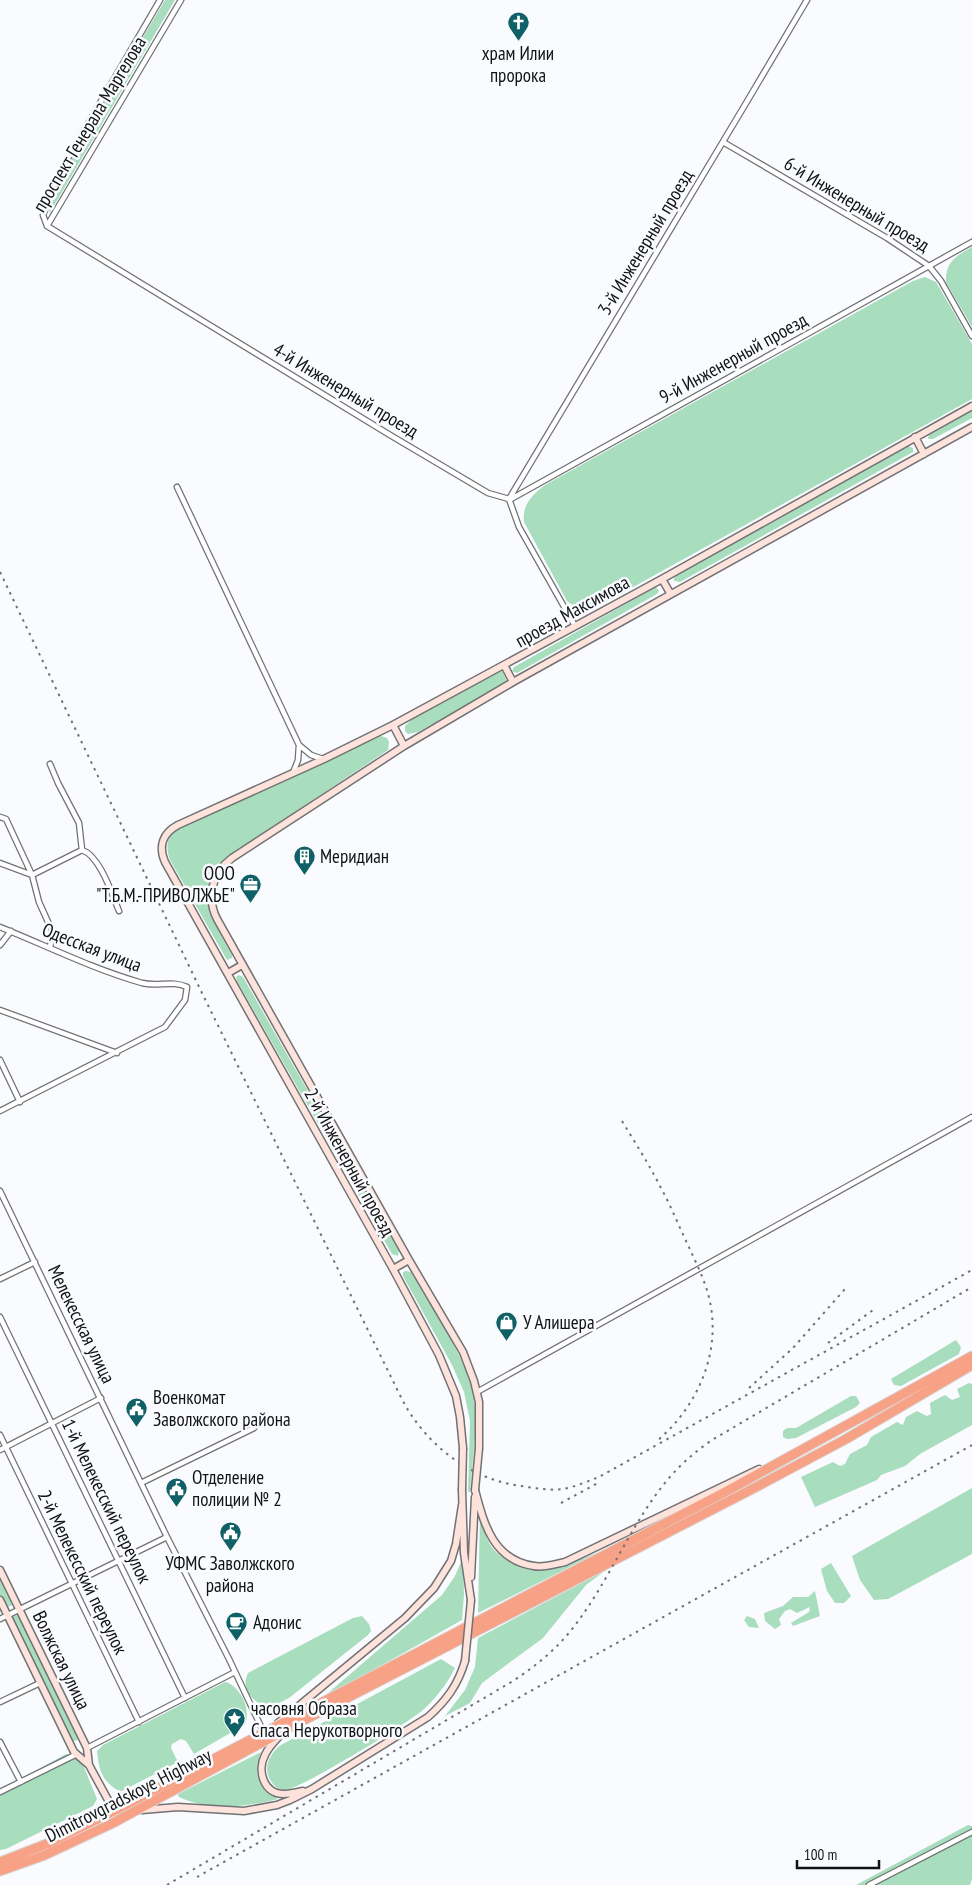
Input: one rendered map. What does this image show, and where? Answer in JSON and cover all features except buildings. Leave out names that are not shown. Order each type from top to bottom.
[{"type":"highway","points":[[267,1734],[745,1480],[972,1356]]},
{"type":"highway","points":[[267,1734],[285,1730],[774,1478],[846,1439],[972,1366]]},
{"type":"highway","points":[[767,1468],[766,1475],[774,1478]]},
{"type":"highway","points":[[745,1480],[752,1483],[750,1490]]},
{"type":"highway","name":"Dimitrovgradskoye Highway","points":[[0,1871],[45,1855],[119,1820],[267,1734]]},
{"type":"highway","name":"Dimitrovgradskoye Highway","points":[[0,1862],[49,1843],[267,1734]]},
{"type":"highway","name":"Волжская улица","points":[[114,1811],[119,1820]]},
{"type":"main road","name":"проезд Максимова","points":[[165,862],[161,848],[162,841],[171,829],[178,825],[324,759],[393,725],[662,579],[972,406]]},
{"type":"main road","name":"проезд Максимова","points":[[216,919],[212,905],[213,886],[218,872],[232,858],[404,746],[670,593],[972,427]]},
{"type":"main road","points":[[915,437],[924,454]]},
{"type":"main road","points":[[662,579],[670,593]]},
{"type":"main road","points":[[504,665],[513,682]]},
{"type":"main road","points":[[393,725],[404,746]]},
{"type":"main road","name":"2-й Инженерный проезд","points":[[165,862],[393,1269],[439,1355],[452,1385],[460,1416],[463,1448],[462,1505]]},
{"type":"main road","name":"2-й Инженерный проезд","points":[[216,919],[463,1352],[477,1392],[480,1413],[471,1591]]},
{"type":"main road","points":[[228,973],[242,965]]},
{"type":"main road","points":[[393,1269],[409,1260]]},
{"type":"main road","points":[[475,1490],[486,1528],[492,1540],[510,1557],[521,1563],[535,1566],[565,1562],[734,1480],[785,1458]]},
{"type":"main road","points":[[267,1734],[405,1618],[434,1588],[451,1562],[462,1505]]},
{"type":"main road","points":[[136,1810],[178,1807],[244,1811],[255,1810],[290,1800],[312,1789],[428,1717],[443,1703],[455,1686],[465,1661],[471,1600],[464,1553],[462,1505]]},
{"type":"main road","name":"Волжская улица","points":[[0,1570],[87,1748],[89,1765]]},
{"type":"main road","name":"Волжская улица","points":[[0,1600],[77,1754],[89,1765],[114,1811]]},
{"type":"main road","points":[[285,1730],[264,1756],[261,1770],[262,1778],[269,1788],[281,1794],[312,1789]]},
{"type":"street","name":"проспект Генерала Маргелова","points":[[47,226],[43,215],[58,175],[160,0]]},
{"type":"street","name":"проспект Генерала Маргелова","points":[[47,226],[181,0]]},
{"type":"street","name":"3-й Инженерный проезд","points":[[510,499],[807,0]]},
{"type":"street","name":"6-й Инженерный проезд","points":[[724,142],[887,238],[929,266],[941,281],[972,336]]},
{"type":"street","name":"4-й Инженерный проезд","points":[[47,226],[390,436],[488,493],[510,499]]},
{"type":"street","name":"9-й Инженерный проезд","points":[[510,499],[972,242]]},
{"type":"street","points":[[177,487],[299,745],[311,754],[324,759]]},
{"type":"street","points":[[510,499],[519,527],[575,626]]},
{"type":"street","points":[[292,773],[298,760],[299,745]]},
{"type":"street","points":[[50,764],[79,823],[82,850]]},
{"type":"street","points":[[0,817],[6,819],[32,875],[39,902],[53,933],[50,947]]},
{"type":"street","points":[[0,863],[32,875],[82,850]]},
{"type":"street","points":[[82,850],[92,856],[109,888],[118,911]]},
{"type":"street","name":"Одесская улица","points":[[0,927],[87,964],[145,984],[178,983],[187,987],[185,1000],[165,1028],[117,1053]]},
{"type":"street","points":[[0,945],[11,932]]},
{"type":"street","points":[[0,1010],[117,1053]]},
{"type":"street","points":[[0,1111],[117,1053]]},
{"type":"street","points":[[0,1060],[20,1102]]},
{"type":"street","points":[[477,1392],[972,1117]]},
{"type":"street","name":"Мелекесская улица","points":[[0,1191],[167,1536],[267,1734]]},
{"type":"street","points":[[0,1279],[35,1262]]},
{"type":"street","name":"1-й Мелекесский переулок","points":[[0,1317],[185,1698]]},
{"type":"street","points":[[0,1450],[101,1398]]},
{"type":"street","points":[[141,1483],[254,1428]]},
{"type":"street","name":"2-й Мелекесский переулок","points":[[0,1435],[139,1722]]},
{"type":"street","points":[[0,1619],[167,1536]]},
{"type":"street","points":[[87,1748],[235,1672]]},
{"type":"street","points":[[0,1702],[40,1683]]},
{"type":"street","points":[[0,1742],[21,1782]]},
{"type":"street","points":[[0,1792],[77,1754]]},
{"type":"street","points":[[869,1885],[972,1832]]},
{"type":"green space","points":[[165,0],[175,0],[49,214],[67,165]]},
{"type":"green space","points":[[972,247],[972,327],[946,282],[946,275],[947,269],[953,260]]},
{"type":"green space","points":[[925,277],[936,282],[972,344],[972,399],[599,606],[582,608],[567,601],[524,522],[526,505],[536,493],[545,485],[913,281]]},
{"type":"green space","points":[[972,411],[972,418],[933,439],[928,439],[929,435]]},
{"type":"green space","points":[[908,446],[913,448],[913,452],[680,582],[674,581],[677,575]]},
{"type":"green space","points":[[656,587],[659,591],[657,594],[517,673],[512,671],[514,667]]},
{"type":"green space","points":[[502,671],[507,681],[501,686],[418,732],[408,734],[405,731],[405,726],[412,719]]},
{"type":"green space","points":[[381,736],[387,738],[389,742],[388,750],[230,855],[218,867],[211,879],[208,891],[208,904],[218,929],[232,955],[232,958],[227,960],[170,860],[167,846],[172,834],[179,827]]},
{"type":"green space","points":[[239,975],[243,977],[399,1251],[398,1256],[392,1254],[237,981],[236,977]]},
{"type":"green space","points":[[403,1272],[411,1272],[459,1354],[472,1389],[475,1405],[475,1425],[470,1492],[468,1492],[470,1421],[464,1392],[452,1365],[403,1276]]},
{"type":"green space","points":[[956,1340],[961,1347],[959,1354],[901,1386],[894,1385],[891,1379]]},
{"type":"green space","points":[[969,1383],[972,1384],[972,1425],[920,1454],[905,1466],[881,1475],[877,1480],[815,1507],[801,1477],[833,1462],[840,1466],[845,1464],[850,1454],[867,1445],[871,1437],[897,1422],[903,1425],[906,1417],[917,1411],[927,1416],[931,1414],[930,1403],[945,1395],[952,1400],[960,1397],[957,1389]]},
{"type":"green space","points":[[851,1396],[856,1396],[860,1403],[856,1407],[796,1438],[787,1439],[783,1437],[783,1431],[787,1428],[796,1428]]},
{"type":"green space","points":[[972,1488],[972,1554],[888,1599],[874,1600],[860,1580],[852,1556]]},
{"type":"green space","points":[[480,1514],[491,1546],[500,1556],[515,1564],[540,1569],[556,1567],[604,1550],[478,1613]]},
{"type":"green space","points":[[463,1557],[464,1595],[462,1620],[320,1700],[442,1595],[455,1576]]},
{"type":"green space","points":[[831,1563],[851,1596],[844,1603],[835,1603],[827,1591],[821,1569]]},
{"type":"green space","points":[[606,1570],[586,1585],[543,1638],[482,1683],[470,1703],[445,1716],[465,1690],[475,1667],[478,1638]]},
{"type":"green space","points":[[0,1580],[12,1605],[6,1608],[0,1596]]},
{"type":"green space","points":[[815,1591],[820,1616],[793,1626],[791,1623],[809,1612],[810,1607],[797,1613],[790,1609],[785,1611],[779,1619],[781,1625],[775,1629],[765,1621],[764,1613],[783,1606],[793,1597],[808,1597]]},
{"type":"green space","points":[[18,1615],[79,1739],[72,1742],[12,1617]]},
{"type":"green space","points":[[362,1616],[369,1624],[371,1631],[368,1635],[289,1698],[267,1709],[249,1694],[246,1685],[248,1673],[353,1618]]},
{"type":"green space","points":[[747,1616],[755,1619],[759,1628],[749,1627],[744,1620]]},
{"type":"green space","points":[[441,1659],[455,1668],[437,1696],[413,1717],[354,1755],[295,1787],[285,1790],[278,1789],[269,1779],[268,1763],[273,1753],[281,1745]]},
{"type":"green space","points":[[225,1682],[236,1688],[244,1700],[247,1713],[244,1725],[194,1754],[186,1741],[181,1739],[172,1744],[171,1748],[178,1762],[120,1792],[109,1784],[100,1770],[97,1751],[103,1745]]},
{"type":"green space","points":[[261,1752],[257,1767],[259,1780],[265,1790],[278,1799],[241,1806],[215,1806],[179,1797],[178,1794]]},
{"type":"green space","points":[[66,1754],[81,1760],[97,1799],[93,1806],[6,1849],[0,1850],[0,1790]]},
{"type":"green space","points":[[968,1825],[972,1826],[972,1879],[970,1885],[856,1885]]},
{"type":"railway","points":[[0,572],[202,993],[408,1410],[430,1438],[456,1461],[471,1470],[504,1483],[558,1490],[581,1484],[599,1477],[972,1270]]},
{"type":"railway","points":[[622,1121],[666,1197],[703,1280],[710,1302],[713,1322],[709,1360],[703,1378],[684,1412],[657,1441]]},
{"type":"railway","points":[[167,1885],[513,1681],[528,1670],[556,1647],[568,1634],[595,1596],[655,1496],[679,1467],[700,1448],[972,1287]]},
{"type":"railway","points":[[749,1388],[793,1348],[845,1289]]},
{"type":"railway","points":[[828,1343],[873,1310]]},
{"type":"railway","points":[[197,1877],[972,1445]]},
{"type":"railway","points":[[561,1503],[598,1483]]},
{"type":"place","name":"храм Илии пророка","points":[[518,41]]},
{"type":"place","name":"Меридиан","points":[[304,875]]},
{"type":"place","name":"ООО \"Т.Б.М.-ПРИВОЛЖЬЕ\"","points":[[251,903]]},
{"type":"place","name":"У Алишера","points":[[507,1341]]},
{"type":"place","name":"Военкомат Заволжского района","points":[[137,1427]]},
{"type":"place","name":"Отделение полиции № 2","points":[[176,1507]]},
{"type":"place","name":"УФМС Заволжского района","points":[[230,1551]]},
{"type":"place","name":"Адонис","points":[[237,1641]]},
{"type":"place","name":"часовня Образа Спаса Нерукотворного","points":[[235,1738]]}]
